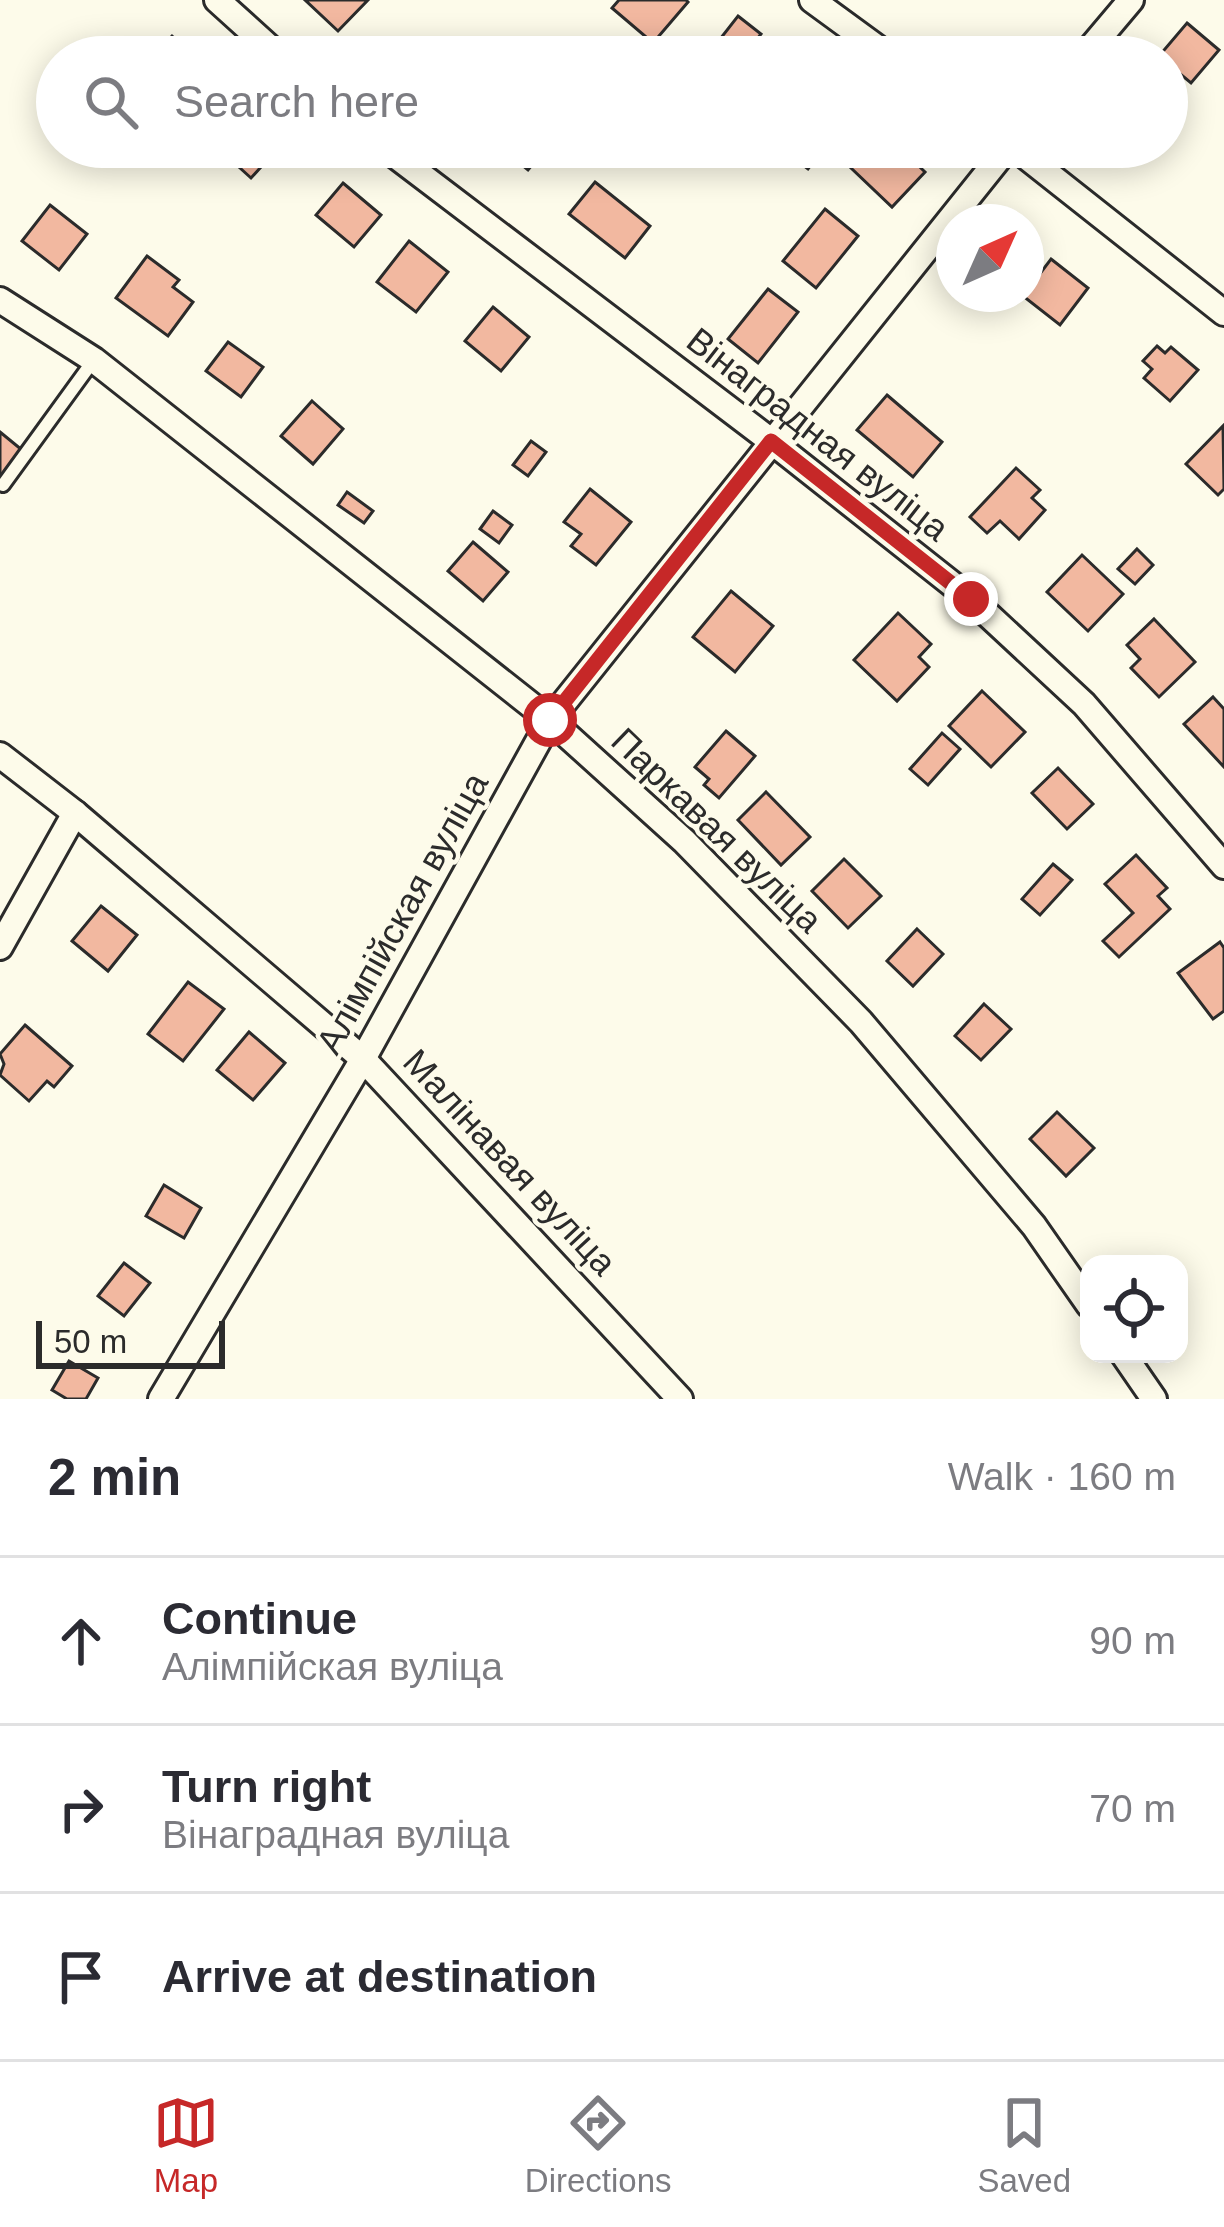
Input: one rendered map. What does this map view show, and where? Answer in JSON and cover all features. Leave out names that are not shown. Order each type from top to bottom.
[{"type":"street","points":[[217,0],[257,36]]},
{"type":"street","points":[[812,0],[861,36]]},
{"type":"street","points":[[1101,36],[1131,0]]},
{"type":"street","name":"Вінаградная вуліца","points":[[412,168],[971,599],[1084,704],[1224,866]]},
{"type":"street","name":"Алімпійская вуліца","points":[[161,1399],[363,1059],[550,720],[994,168]]},
{"type":"street","points":[[1038,168],[1224,313]]},
{"type":"street","name":"Паркавая вуліца","points":[[0,300],[94,360],[550,720],[684,841],[861,1022],[1034,1226],[1080,1292]]},
{"type":"street","name":"Малінавая вуліца","points":[[0,755],[75,813],[363,1059],[680,1399]]},
{"type":"street","points":[[0,947],[75,813]]},
{"type":"street","points":[[1129,1363],[1154,1399]]},
{"type":"lane","points":[[3,485],[94,360]]},
{"type":"building","points":[[305,0],[368,0],[338,31]]},
{"type":"building","points":[[619,0],[688,2],[659,36],[645,36],[612,8]]},
{"type":"building","points":[[738,16],[761,34],[759,36],[722,36]]},
{"type":"building","points":[[1187,23],[1219,50],[1191,83],[1188,36],[1176,36]]},
{"type":"building","points":[[240,168],[260,168],[251,178]]},
{"type":"building","points":[[851,168],[921,168],[925,172],[892,207]]},
{"type":"building","points":[[595,182],[650,226],[625,258],[569,214]]},
{"type":"building","points":[[343,183],[381,215],[354,247],[316,215]]},
{"type":"building","points":[[50,205],[87,234],[59,270],[22,241]]},
{"type":"building","points":[[825,209],[858,236],[816,288],[783,261]]},
{"type":"building","points":[[409,241],[448,272],[416,312],[377,282]]},
{"type":"building","points":[[147,256],[179,280],[173,287],[193,302],[168,336],[116,298]]},
{"type":"building","points":[[1051,259],[1088,288],[1060,325],[1043,312],[1044,268]]},
{"type":"building","points":[[768,289],[798,312],[758,363],[728,339]]},
{"type":"building","points":[[493,307],[529,337],[501,371],[465,341]]},
{"type":"building","points":[[228,342],[263,367],[241,397],[206,371]]},
{"type":"building","points":[[1157,346],[1165,353],[1171,347],[1198,370],[1170,401],[1144,378],[1152,369],[1143,361]]},
{"type":"building","points":[[887,395],[942,442],[913,477],[857,430]]},
{"type":"building","points":[[312,401],[343,429],[313,464],[281,436]]},
{"type":"building","points":[[1223,426],[1224,489],[1218,495],[1186,464]]},
{"type":"building","points":[[0,432],[22,450],[0,477]]},
{"type":"building","points":[[531,441],[546,452],[528,476],[513,465]]},
{"type":"building","points":[[1016,468],[1040,490],[1032,498],[1045,510],[1019,539],[1000,521],[987,533],[970,517]]},
{"type":"building","points":[[590,489],[631,522],[596,565],[571,546],[581,534],[564,522]]},
{"type":"building","points":[[347,492],[373,511],[364,523],[338,505]]},
{"type":"building","points":[[493,511],[512,525],[499,543],[480,529]]},
{"type":"building","points":[[473,542],[508,572],[483,601],[448,571]]},
{"type":"building","points":[[1137,549],[1153,565],[1135,584],[1118,569]]},
{"type":"building","points":[[1082,555],[1123,594],[1088,631],[1047,592]]},
{"type":"building","points":[[731,591],[773,626],[735,672],[693,637]]},
{"type":"building","points":[[898,613],[931,644],[919,657],[929,667],[897,701],[854,660]]},
{"type":"building","points":[[1154,619],[1195,662],[1159,697],[1131,668],[1140,659],[1127,645]]},
{"type":"building","points":[[982,691],[1025,732],[991,767],[949,726]]},
{"type":"building","points":[[1213,697],[1224,709],[1224,767],[1184,724]]},
{"type":"building","points":[[726,731],[755,756],[719,798],[704,785],[709,779],[695,767]]},
{"type":"building","points":[[942,733],[960,749],[928,785],[910,769]]},
{"type":"building","points":[[1058,768],[1093,804],[1067,829],[1032,793]]},
{"type":"building","points":[[766,792],[810,837],[781,865],[738,820]]},
{"type":"building","points":[[1136,855],[1167,888],[1158,896],[1170,909],[1119,957],[1103,941],[1133,913],[1105,884]]},
{"type":"building","points":[[844,859],[881,896],[848,928],[812,891]]},
{"type":"building","points":[[1053,864],[1072,880],[1040,915],[1022,899]]},
{"type":"building","points":[[101,906],[137,935],[108,971],[72,941]]},
{"type":"building","points":[[917,929],[943,954],[913,986],[887,961]]},
{"type":"building","points":[[1220,942],[1224,948],[1224,1011],[1213,1019],[1178,973]]},
{"type":"building","points":[[188,982],[224,1009],[183,1061],[148,1034]]},
{"type":"building","points":[[984,1004],[1011,1029],[981,1060],[955,1036]]},
{"type":"building","points":[[25,1025],[72,1066],[54,1087],[47,1081],[29,1101],[0,1075],[4,1064],[0,1054]]},
{"type":"building","points":[[249,1032],[285,1063],[253,1100],[217,1070]]},
{"type":"building","points":[[1057,1112],[1094,1148],[1066,1176],[1030,1139]]},
{"type":"building","points":[[164,1185],[201,1208],[184,1238],[146,1216]]},
{"type":"building","points":[[124,1263],[150,1283],[124,1316],[98,1296]]},
{"type":"building","points":[[69,1361],[98,1378],[86,1399],[67,1399],[52,1390]]},
{"type":"route","points":[[550,720],[771,441],[971,599]]}]
